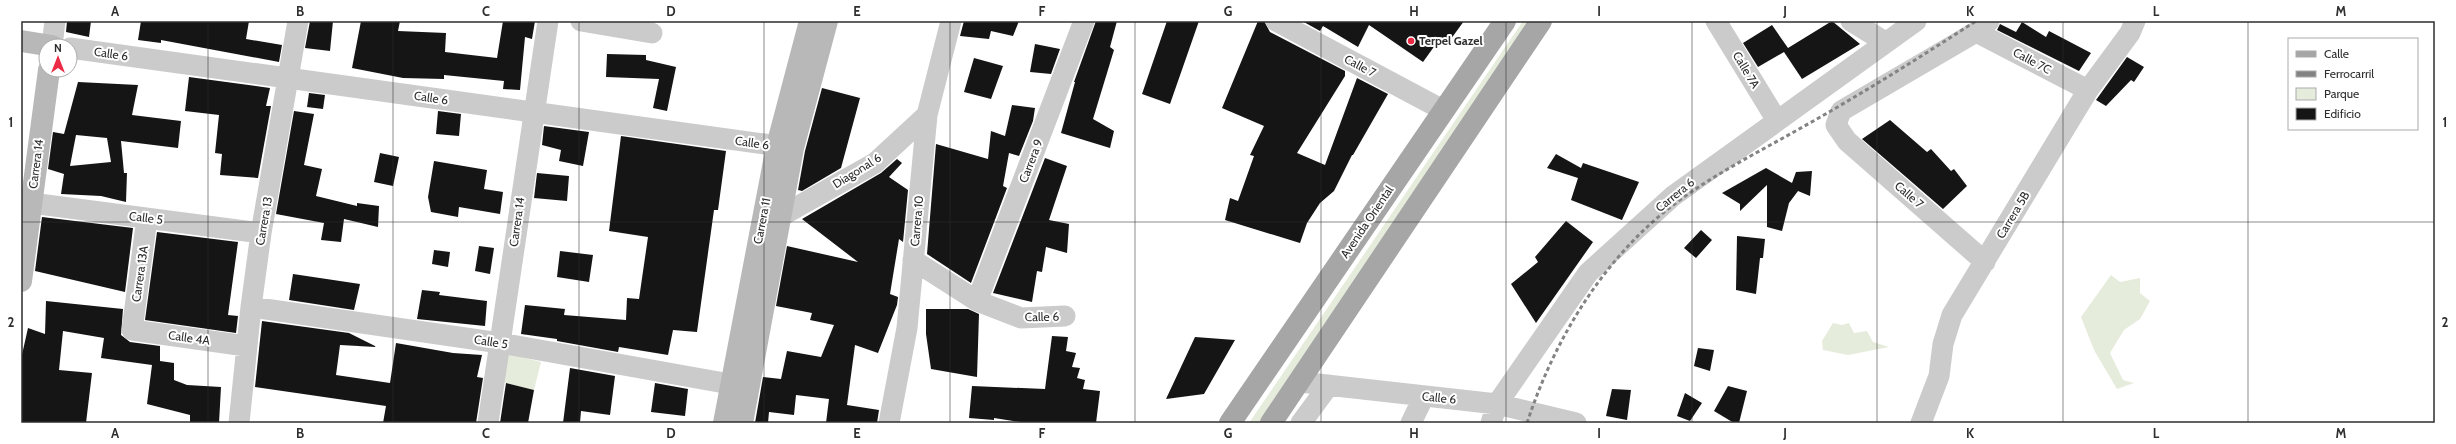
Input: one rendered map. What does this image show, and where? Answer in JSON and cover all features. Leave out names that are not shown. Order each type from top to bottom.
[{"type":"main road","name":"Carrera 11","points":[[724,423],[730,384],[785,147],[810,21]]},
{"type":"main road","name":"Carrera 11","points":[[742,423],[780,216],[785,147],[827,21]]},
{"type":"main road","name":"Avenida Oriental","points":[[1230,423],[1505,21]]},
{"type":"main road","points":[[1272,423],[1541,21]]},
{"type":"main road","points":[[21,41],[38,44]]},
{"type":"main road","name":"Carrera 14","points":[[21,281],[47,78]]},
{"type":"street","points":[[53,38],[55,21]]},
{"type":"street","name":"Carrera 13","points":[[239,423],[246,346],[261,233],[298,21]]},
{"type":"street","name":"Carrera 14","points":[[488,423],[548,21]]},
{"type":"street","points":[[581,21],[652,33]]},
{"type":"street","name":"Carrera 10","points":[[889,423],[907,328],[927,115],[950,21]]},
{"type":"street","name":"Carrera 9","points":[[977,301],[1084,21]]},
{"type":"street","name":"Calle 7","points":[[1276,21],[1443,110]]},
{"type":"street","name":"Calle 7A","points":[[1716,21],[1776,119]]},
{"type":"street","points":[[1851,21],[1885,42]]},
{"type":"street","name":"Carrera 6","points":[[1494,414],[1588,273],[1673,196],[1776,119],[1916,21]]},
{"type":"street","name":"Carrera 5B","points":[[1921,423],[1939,376],[1943,344],[1952,314],[1986,262],[2088,90],[2130,33],[2135,21]]},
{"type":"street","name":"Calle 7","points":[[1982,26],[1841,111],[1836,125],[1848,141],[1986,262]]},
{"type":"street","name":"Calle 7C","points":[[1982,26],[2088,90]]},
{"type":"street","name":"Calle 6","points":[[78,49],[785,147]]},
{"type":"street","name":"Diagonal 6","points":[[780,216],[875,163],[927,115]]},
{"type":"street","name":"Calle 5","points":[[31,203],[261,233]]},
{"type":"street","name":"Carrera 13A","points":[[132,330],[147,218]]},
{"type":"street","name":"Calle 6","points":[[913,260],[977,301],[1021,318],[1065,316]]},
{"type":"street","name":"Calle 5","points":[[251,306],[500,343],[730,384]]},
{"type":"street","name":"Calle 4A","points":[[132,330],[246,346]]},
{"type":"street","name":"Calle 6","points":[[1300,382],[1424,396],[1494,414],[1576,423]]},
{"type":"street","points":[[1302,423],[1329,385]]},
{"type":"street","points":[[1411,423],[1424,396]]},
{"type":"green space","points":[[1523,21],[1540,21],[1262,423],[1249,423]]},
{"type":"green space","points":[[2111,275],[2120,282],[2140,278],[2140,293],[2150,301],[2140,319],[2124,330],[2110,353],[2123,380],[2134,383],[2117,389],[2094,350],[2081,317]]},
{"type":"green space","points":[[1833,323],[1842,325],[1849,323],[1854,333],[1867,331],[1873,342],[1889,347],[1848,355],[1823,350],[1822,341]]},
{"type":"green space","points":[[506,353],[541,362],[534,390],[502,382]]},
{"type":"building","points":[[67,21],[91,21],[89,37],[66,32]]},
{"type":"building","points":[[141,21],[249,21],[246,39],[282,45],[279,62],[161,40],[161,43],[138,40]]},
{"type":"building","points":[[310,21],[333,21],[330,51],[305,48]]},
{"type":"building","points":[[361,21],[400,21],[398,31],[446,33],[445,52],[497,58],[503,21],[535,21],[532,39],[525,37],[520,90],[503,89],[504,81],[444,75],[444,79],[403,78],[352,68]]},
{"type":"building","points":[[964,21],[1019,21],[1013,36],[991,31],[989,39],[960,36]]},
{"type":"building","points":[[1096,21],[1117,21],[1110,47],[1114,50],[1093,119],[1114,131],[1110,148],[1061,133],[1074,82]]},
{"type":"building","points":[[1167,21],[1199,21],[1170,104],[1142,94]]},
{"type":"building","points":[[1258,21],[1264,21],[1270,32],[1345,71],[1345,76],[1297,153],[1325,165],[1357,78],[1388,94],[1352,155],[1334,191],[1320,203],[1307,223],[1300,243],[1225,220],[1230,198],[1238,201],[1254,156],[1250,155],[1264,126],[1222,108]]},
{"type":"building","points":[[1302,21],[1464,21],[1448,43],[1441,37],[1423,62],[1369,25],[1358,47],[1323,26],[1320,31]]},
{"type":"building","points":[[1832,21],[1860,44],[1802,79],[1784,52],[1758,67],[1743,43],[1772,25],[1788,48]]},
{"type":"building","points":[[2022,22],[2046,37],[2049,31],[2091,53],[2079,71],[1997,30],[2000,24],[2016,32]]},
{"type":"building","points":[[1035,44],[1060,49],[1051,74],[1030,72]]},
{"type":"building","points":[[607,54],[646,55],[646,60],[676,67],[667,111],[653,108],[659,79],[606,77]]},
{"type":"building","points":[[2127,57],[2144,67],[2134,82],[2131,80],[2106,106],[2096,100]]},
{"type":"building","points":[[974,58],[1003,66],[991,99],[964,92]]},
{"type":"building","points":[[189,77],[270,88],[266,106],[271,106],[258,178],[220,175],[222,154],[215,153],[219,115],[185,111]]},
{"type":"building","points":[[78,82],[138,85],[132,115],[181,121],[178,148],[121,141],[124,173],[127,173],[126,202],[101,196],[61,194],[64,174],[48,169],[53,132],[64,134]],"holes":[[[76,135],[107,138],[111,162],[70,166]]]},
{"type":"building","points":[[822,88],[860,98],[841,168],[802,191],[798,190],[805,151]]},
{"type":"building","points":[[309,93],[325,95],[323,109],[307,107]]},
{"type":"building","points":[[1012,105],[1035,108],[1033,121],[1019,156],[1009,153],[1003,186],[1007,188],[971,283],[927,254],[936,144],[988,159],[991,131],[1005,136]]},
{"type":"building","points":[[294,111],[314,114],[304,165],[322,169],[316,196],[357,206],[357,203],[379,206],[378,227],[344,219],[341,242],[321,240],[324,223],[276,214]]},
{"type":"building","points":[[438,111],[461,114],[459,136],[436,134]]},
{"type":"building","points":[[1890,120],[1927,152],[1931,149],[1951,171],[1954,169],[1967,186],[1943,209],[1862,139]]},
{"type":"building","points":[[544,126],[589,132],[583,166],[559,161],[561,150],[542,145]]},
{"type":"building","points":[[621,136],[726,151],[718,210],[714,210],[697,332],[673,330],[668,355],[619,347],[618,352],[557,341],[557,339],[521,334],[525,305],[565,309],[564,315],[626,320],[627,298],[639,299],[648,237],[609,231]]},
{"type":"building","points":[[380,153],[399,157],[393,186],[374,182]]},
{"type":"building","points":[[1556,154],[1581,168],[1583,163],[1639,182],[1622,220],[1571,200],[1578,178],[1547,168]]},
{"type":"building","points":[[1045,158],[1067,166],[1049,220],[1069,224],[1067,253],[1046,247],[1042,272],[1037,271],[1032,302],[993,293]]},
{"type":"building","points":[[897,159],[902,163],[889,177],[908,190],[903,242],[899,239],[890,294],[898,297],[897,305],[878,353],[855,345],[847,405],[879,410],[877,423],[826,423],[829,399],[796,395],[794,415],[769,412],[768,423],[755,423],[763,377],[781,379],[787,351],[821,357],[834,325],[810,320],[812,313],[776,306],[787,246],[858,262],[802,219],[881,173]]},
{"type":"building","points":[[434,161],[487,170],[484,189],[503,192],[500,214],[459,207],[458,217],[431,212],[428,197]]},
{"type":"building","points":[[1766,168],[1792,183],[1796,172],[1812,171],[1810,196],[1798,191],[1789,203],[1782,231],[1767,227],[1767,185],[1740,211],[1740,204],[1722,193]]},
{"type":"building","points":[[537,173],[569,176],[567,201],[534,198]]},
{"type":"building","points":[[42,217],[133,228],[125,292],[35,271]]},
{"type":"building","points":[[1566,221],[1593,242],[1536,323],[1511,284],[1538,262],[1535,257]]},
{"type":"building","points":[[1701,230],[1712,240],[1696,258],[1684,248]]},
{"type":"building","points":[[157,232],[238,242],[228,315],[238,316],[236,333],[145,320]]},
{"type":"building","points":[[1737,236],[1765,239],[1763,258],[1760,258],[1756,294],[1736,290]]},
{"type":"building","points":[[479,246],[494,248],[490,274],[475,271]]},
{"type":"building","points":[[434,250],[450,252],[448,267],[432,264]]},
{"type":"building","points":[[560,251],[593,255],[589,282],[557,277]]},
{"type":"building","points":[[293,274],[360,284],[354,310],[289,300]]},
{"type":"building","points":[[422,290],[440,292],[439,295],[487,301],[485,326],[417,319]]},
{"type":"building","points":[[46,301],[123,309],[121,335],[130,342],[160,346],[160,361],[174,363],[174,380],[187,385],[221,387],[219,423],[190,423],[190,415],[147,404],[152,365],[101,358],[104,338],[63,331],[59,370],[92,373],[86,423],[21,423],[21,359],[28,328],[45,334]]},
{"type":"building","points":[[926,309],[968,309],[979,314],[977,377],[931,369],[926,334]]},
{"type":"building","points":[[262,321],[349,333],[377,347],[340,345],[336,375],[390,383],[396,343],[453,353],[482,355],[477,377],[483,378],[476,423],[383,423],[386,406],[255,387]]},
{"type":"building","points":[[1052,336],[1068,337],[1066,351],[1076,353],[1072,367],[1080,368],[1077,378],[1085,380],[1083,389],[1100,391],[1096,423],[1027,423],[994,418],[994,420],[969,418],[972,386],[1045,389]]},
{"type":"building","points":[[1195,337],[1235,340],[1204,394],[1166,399]]},
{"type":"building","points":[[1698,348],[1714,350],[1710,371],[1694,366]]},
{"type":"building","points":[[570,368],[615,376],[610,415],[581,411],[580,423],[563,423]]},
{"type":"building","points":[[506,383],[534,390],[528,423],[500,423]]},
{"type":"building","points":[[655,383],[688,389],[685,416],[651,412]]},
{"type":"building","points":[[1728,386],[1747,391],[1739,423],[1734,423],[1714,411]]},
{"type":"building","points":[[1612,389],[1631,390],[1627,420],[1606,416]]},
{"type":"building","points":[[1685,393],[1702,403],[1690,421],[1677,416]]},
{"type":"railway","points":[[1527,423],[1548,369],[1574,318],[1607,271],[1646,228],[1680,200],[1716,176],[1816,120],[1976,21]]},
{"type":"place","name":"Terpel Gazel","points":[[1411,41]]}]
